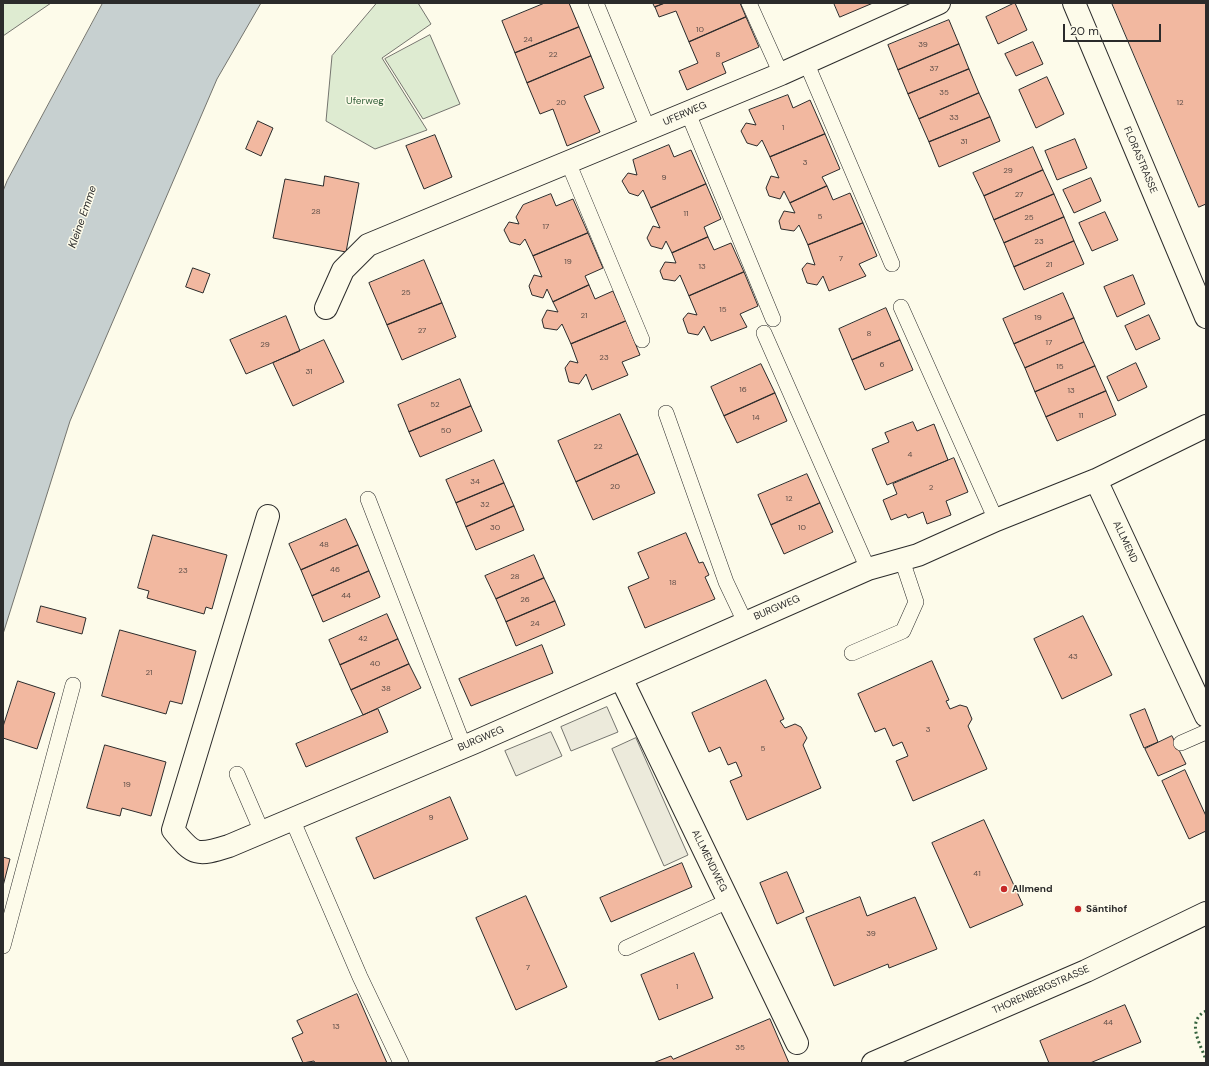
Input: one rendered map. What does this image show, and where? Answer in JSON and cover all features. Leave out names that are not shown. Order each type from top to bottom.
[{"type":"street","name":"UFERWEG","points":[[326,308],[343,270],[368,245],[781,74],[912,8],[939,3]]},
{"type":"street","name":"FLORASTRASSE","points":[[1074,3],[1206,317]]},
{"type":"street","points":[[1096,480],[1206,426]]},
{"type":"street","name":"BURGWEG","points":[[268,516],[173,830],[188,848],[205,854],[229,846],[464,747],[868,569],[918,555],[996,520],[1096,480]]},
{"type":"street","name":"ALLMEND","points":[[1096,480],[1206,716]]},
{"type":"street","name":"ALLMENDWEG","points":[[621,678],[797,1043]]},
{"type":"street","name":"THORENBERGSTRASSE","points":[[873,1063],[1086,971],[1206,914]]},
{"type":"lane","points":[[596,3],[648,129]]},
{"type":"lane","points":[[749,3],[781,74]]},
{"type":"lane","points":[[806,62],[892,264]]},
{"type":"lane","points":[[688,113],[773,319]]},
{"type":"lane","points":[[568,162],[642,340]]},
{"type":"lane","points":[[901,307],[996,520]]},
{"type":"lane","points":[[764,333],[868,569]]},
{"type":"lane","points":[[666,413],[726,582],[745,622]]},
{"type":"lane","points":[[368,500],[464,747]]},
{"type":"lane","points":[[852,653],[903,631],[916,602],[902,560]]},
{"type":"lane","points":[[3,946],[73,685]]},
{"type":"lane","points":[[1182,743],[1206,732]]},
{"type":"lane","points":[[237,774],[262,832]]},
{"type":"lane","points":[[292,819],[360,977],[401,1063]]},
{"type":"lane","points":[[626,948],[728,901]]},
{"type":"green space","points":[[3,3],[51,3],[3,36]]},
{"type":"green space","name":"Uferweg","points":[[377,3],[418,3],[431,24],[382,58],[427,130],[375,149],[326,121],[332,56]]},
{"type":"green space","points":[[430,35],[460,104],[423,119],[385,59]]},
{"type":"shaded area","points":[[607,707],[618,732],[571,751],[561,727]]},
{"type":"shaded area","points":[[551,732],[562,756],[516,776],[505,751]]},
{"type":"shaded area","points":[[636,738],[688,855],[664,866],[612,749]]},
{"type":"water","name":"Kleine Emme","points":[[103,3],[261,3],[217,79],[70,421],[3,634],[3,191]]},
{"type":"building","points":[[545,3],[569,3],[579,27],[515,53],[502,21]]},
{"type":"building","points":[[653,3],[665,3],[655,7]]},
{"type":"building","points":[[665,3],[740,3],[746,17],[689,42],[676,11],[659,17],[655,7]]},
{"type":"building","points":[[834,3],[873,3],[840,17]]},
{"type":"building","points":[[1015,3],[1027,30],[998,44],[986,17]]},
{"type":"building","points":[[1112,3],[1206,3],[1206,204],[1199,207]]},
{"type":"building","points":[[746,17],[759,47],[722,63],[726,73],[687,90],[679,71],[698,63],[689,42]]},
{"type":"building","points":[[949,20],[959,44],[898,70],[888,45]]},
{"type":"building","points":[[579,27],[591,56],[527,83],[515,53]]},
{"type":"building","points":[[1033,42],[1043,64],[1016,76],[1005,54]]},
{"type":"building","points":[[959,44],[969,69],[908,94],[898,70]]},
{"type":"building","points":[[591,56],[604,88],[584,96],[600,132],[567,146],[553,109],[540,114],[527,83]]},
{"type":"building","points":[[969,69],[979,93],[919,119],[908,94]]},
{"type":"building","points":[[1047,77],[1064,114],[1036,128],[1019,90]]},
{"type":"building","points":[[979,93],[990,117],[929,142],[919,119]]},
{"type":"building","points":[[788,95],[793,108],[810,100],[825,134],[770,157],[762,140],[757,146],[747,143],[741,131],[746,123],[756,125],[749,110]]},
{"type":"building","points":[[990,117],[1000,141],[939,167],[929,142]]},
{"type":"building","points":[[258,121],[273,128],[261,156],[246,149]]},
{"type":"building","points":[[825,134],[840,169],[822,177],[827,186],[790,203],[784,191],[780,199],[769,196],[766,188],[771,176],[779,178],[770,157]]},
{"type":"building","points":[[435,135],[452,177],[424,189],[406,146]]},
{"type":"building","points":[[1075,139],[1087,168],[1057,180],[1045,151]]},
{"type":"building","points":[[669,145],[674,157],[691,150],[706,184],[651,208],[643,190],[638,196],[629,193],[622,181],[628,173],[637,175],[633,160]]},
{"type":"building","points":[[1033,147],[1043,170],[984,196],[973,173]]},
{"type":"building","points":[[1043,170],[1054,194],[994,220],[984,196]]},
{"type":"building","points":[[325,176],[359,183],[346,252],[273,238],[285,179],[323,186]]},
{"type":"building","points":[[1091,178],[1101,201],[1074,213],[1063,190]]},
{"type":"building","points":[[706,184],[721,219],[704,227],[708,237],[672,253],[666,241],[662,249],[651,246],[647,238],[653,226],[660,228],[651,208]]},
{"type":"building","points":[[827,186],[833,200],[850,193],[863,223],[808,245],[799,225],[794,231],[781,229],[779,221],[784,211],[795,213],[790,203]]},
{"type":"building","points":[[551,194],[556,206],[573,199],[588,233],[533,256],[525,239],[520,245],[510,242],[504,230],[509,222],[519,224],[516,217],[523,205]]},
{"type":"building","points":[[1054,194],[1064,217],[1004,243],[994,220]]},
{"type":"building","points":[[1105,212],[1118,240],[1092,251],[1079,223]]},
{"type":"building","points":[[1064,217],[1074,241],[1014,267],[1004,243]]},
{"type":"building","points":[[863,223],[877,256],[859,264],[866,276],[829,291],[823,276],[817,285],[807,283],[802,269],[807,263],[815,265],[808,245]]},
{"type":"building","points":[[588,233],[603,268],[585,276],[589,285],[553,302],[547,289],[543,298],[532,295],[529,286],[534,275],[542,277],[533,256]]},
{"type":"building","points":[[708,237],[714,250],[731,243],[744,272],[689,296],[680,275],[675,281],[663,279],[660,271],[665,262],[676,263],[672,253]]},
{"type":"building","points":[[1074,241],[1084,264],[1024,290],[1014,267]]},
{"type":"building","points":[[424,260],[442,303],[387,325],[369,283]]},
{"type":"building","points":[[193,268],[210,274],[203,293],[186,287]]},
{"type":"building","points":[[744,272],[758,306],[740,314],[747,327],[711,341],[704,326],[698,335],[688,333],[683,319],[688,313],[697,315],[689,296]]},
{"type":"building","points":[[1133,275],[1145,304],[1117,317],[1104,287]]},
{"type":"building","points":[[589,285],[595,299],[613,291],[626,321],[571,344],[562,324],[557,330],[544,328],[542,320],[547,310],[558,312],[553,302]]},
{"type":"building","points":[[1063,293],[1074,318],[1014,344],[1003,319]]},
{"type":"building","points":[[442,303],[456,337],[402,360],[387,325]]},
{"type":"building","points":[[886,308],[900,340],[852,360],[839,329]]},
{"type":"building","points":[[1149,315],[1160,339],[1136,350],[1125,326]]},
{"type":"building","points":[[286,316],[300,351],[246,374],[230,340]]},
{"type":"building","points":[[1074,318],[1084,342],[1025,368],[1014,344]]},
{"type":"building","points":[[626,321],[640,355],[622,362],[628,375],[592,390],[586,374],[579,384],[569,382],[565,368],[570,361],[578,363],[571,344]]},
{"type":"building","points":[[324,340],[344,382],[293,406],[273,363]]},
{"type":"building","points":[[900,340],[913,370],[865,390],[852,360]]},
{"type":"building","points":[[1084,342],[1095,366],[1035,392],[1025,368]]},
{"type":"building","points":[[1136,363],[1147,387],[1118,401],[1107,377]]},
{"type":"building","points":[[761,364],[775,393],[724,416],[711,387]]},
{"type":"building","points":[[1095,366],[1106,391],[1046,417],[1035,392]]},
{"type":"building","points":[[460,379],[471,406],[409,432],[398,405]]},
{"type":"building","points":[[1106,391],[1116,415],[1057,441],[1046,417]]},
{"type":"building","points":[[775,393],[787,421],[737,443],[724,416]]},
{"type":"building","points":[[471,406],[482,431],[420,457],[409,432]]},
{"type":"building","points":[[620,414],[638,454],[576,482],[558,441]]},
{"type":"building","points":[[913,422],[917,431],[934,424],[948,460],[887,485],[872,449],[889,442],[885,433]]},
{"type":"building","points":[[638,454],[655,493],[593,520],[576,482]]},
{"type":"building","points":[[954,458],[968,492],[946,501],[951,515],[927,524],[923,512],[908,518],[906,514],[891,520],[883,500],[897,494],[893,484]]},
{"type":"building","points":[[494,460],[504,483],[456,503],[446,480]]},
{"type":"building","points":[[807,474],[820,503],[771,525],[758,495]]},
{"type":"building","points":[[504,483],[514,506],[466,527],[456,503]]},
{"type":"building","points":[[820,503],[833,532],[784,554],[771,525]]},
{"type":"building","points":[[514,506],[524,530],[476,550],[466,527]]},
{"type":"building","points":[[346,519],[358,545],[301,570],[289,544]]},
{"type":"building","points":[[686,533],[699,563],[703,562],[709,575],[705,577],[715,599],[645,628],[628,587],[649,578],[638,553]]},
{"type":"building","points":[[153,535],[227,555],[212,609],[206,607],[204,614],[147,598],[149,591],[138,588]]},
{"type":"building","points":[[358,545],[369,571],[312,596],[301,570]]},
{"type":"building","points":[[534,555],[544,578],[496,599],[485,576]]},
{"type":"building","points":[[369,571],[380,597],[323,622],[312,596]]},
{"type":"building","points":[[544,578],[555,601],[506,622],[496,599]]},
{"type":"building","points":[[555,601],[565,625],[516,646],[506,622]]},
{"type":"building","points":[[41,606],[86,618],[82,634],[37,622]]},
{"type":"building","points":[[387,614],[398,639],[340,665],[329,640]]},
{"type":"building","points":[[1083,616],[1112,675],[1062,699],[1034,639]]},
{"type":"building","points":[[120,630],[196,651],[182,704],[170,701],[166,714],[102,696]]},
{"type":"building","points":[[398,639],[409,664],[351,690],[340,665]]},
{"type":"building","points":[[542,645],[553,673],[471,706],[459,679]]},
{"type":"building","points":[[932,661],[949,700],[946,701],[950,709],[960,705],[967,707],[972,719],[968,726],[987,769],[913,801],[896,761],[908,756],[902,742],[893,746],[885,728],[875,732],[858,694]]},
{"type":"building","points":[[409,664],[421,688],[363,715],[351,690]]},
{"type":"building","points":[[766,680],[784,719],[780,721],[785,728],[795,724],[801,727],[807,738],[803,745],[821,788],[747,820],[730,781],[742,776],[736,762],[728,765],[720,747],[709,752],[692,713]]},
{"type":"building","points":[[18,681],[55,693],[37,749],[3,738],[3,727]]},
{"type":"building","points":[[378,709],[388,732],[306,767],[296,744]]},
{"type":"building","points":[[1145,709],[1158,742],[1144,748],[1130,715]]},
{"type":"building","points":[[1172,736],[1186,764],[1158,776],[1145,749]]},
{"type":"building","points":[[105,745],[166,762],[151,816],[122,808],[120,816],[87,808]]},
{"type":"building","points":[[1185,770],[1206,816],[1206,831],[1189,839],[1162,781]]},
{"type":"building","points":[[450,797],[468,839],[374,879],[356,838]]},
{"type":"building","points":[[984,820],[1023,905],[970,928],[932,843]]},
{"type":"building","points":[[3,857],[10,859],[3,886]]},
{"type":"building","points":[[682,863],[692,887],[611,922],[600,898]]},
{"type":"building","points":[[787,872],[804,912],[777,924],[760,883]]},
{"type":"building","points":[[526,896],[567,987],[516,1010],[476,918]]},
{"type":"building","points":[[860,897],[867,916],[915,897],[937,949],[889,968],[888,964],[834,986],[806,918]]},
{"type":"building","points":[[694,953],[713,998],[659,1020],[641,975]]},
{"type":"building","points":[[357,994],[387,1063],[315,1063],[314,1061],[303,1063],[292,1038],[303,1033],[297,1021]]},
{"type":"building","points":[[1125,1005],[1141,1042],[1090,1063],[1049,1063],[1040,1041]]},
{"type":"building","points":[[770,1019],[789,1063],[653,1063],[671,1056],[673,1059]]},
{"type":"hedge","points":[[1206,1011],[1200,1015],[1196,1021],[1195,1027],[1198,1041],[1206,1060]]},
{"type":"place","name":"Allmend","points":[[1004,889]]},
{"type":"place","name":"Säntihof","points":[[1078,909]]}]
